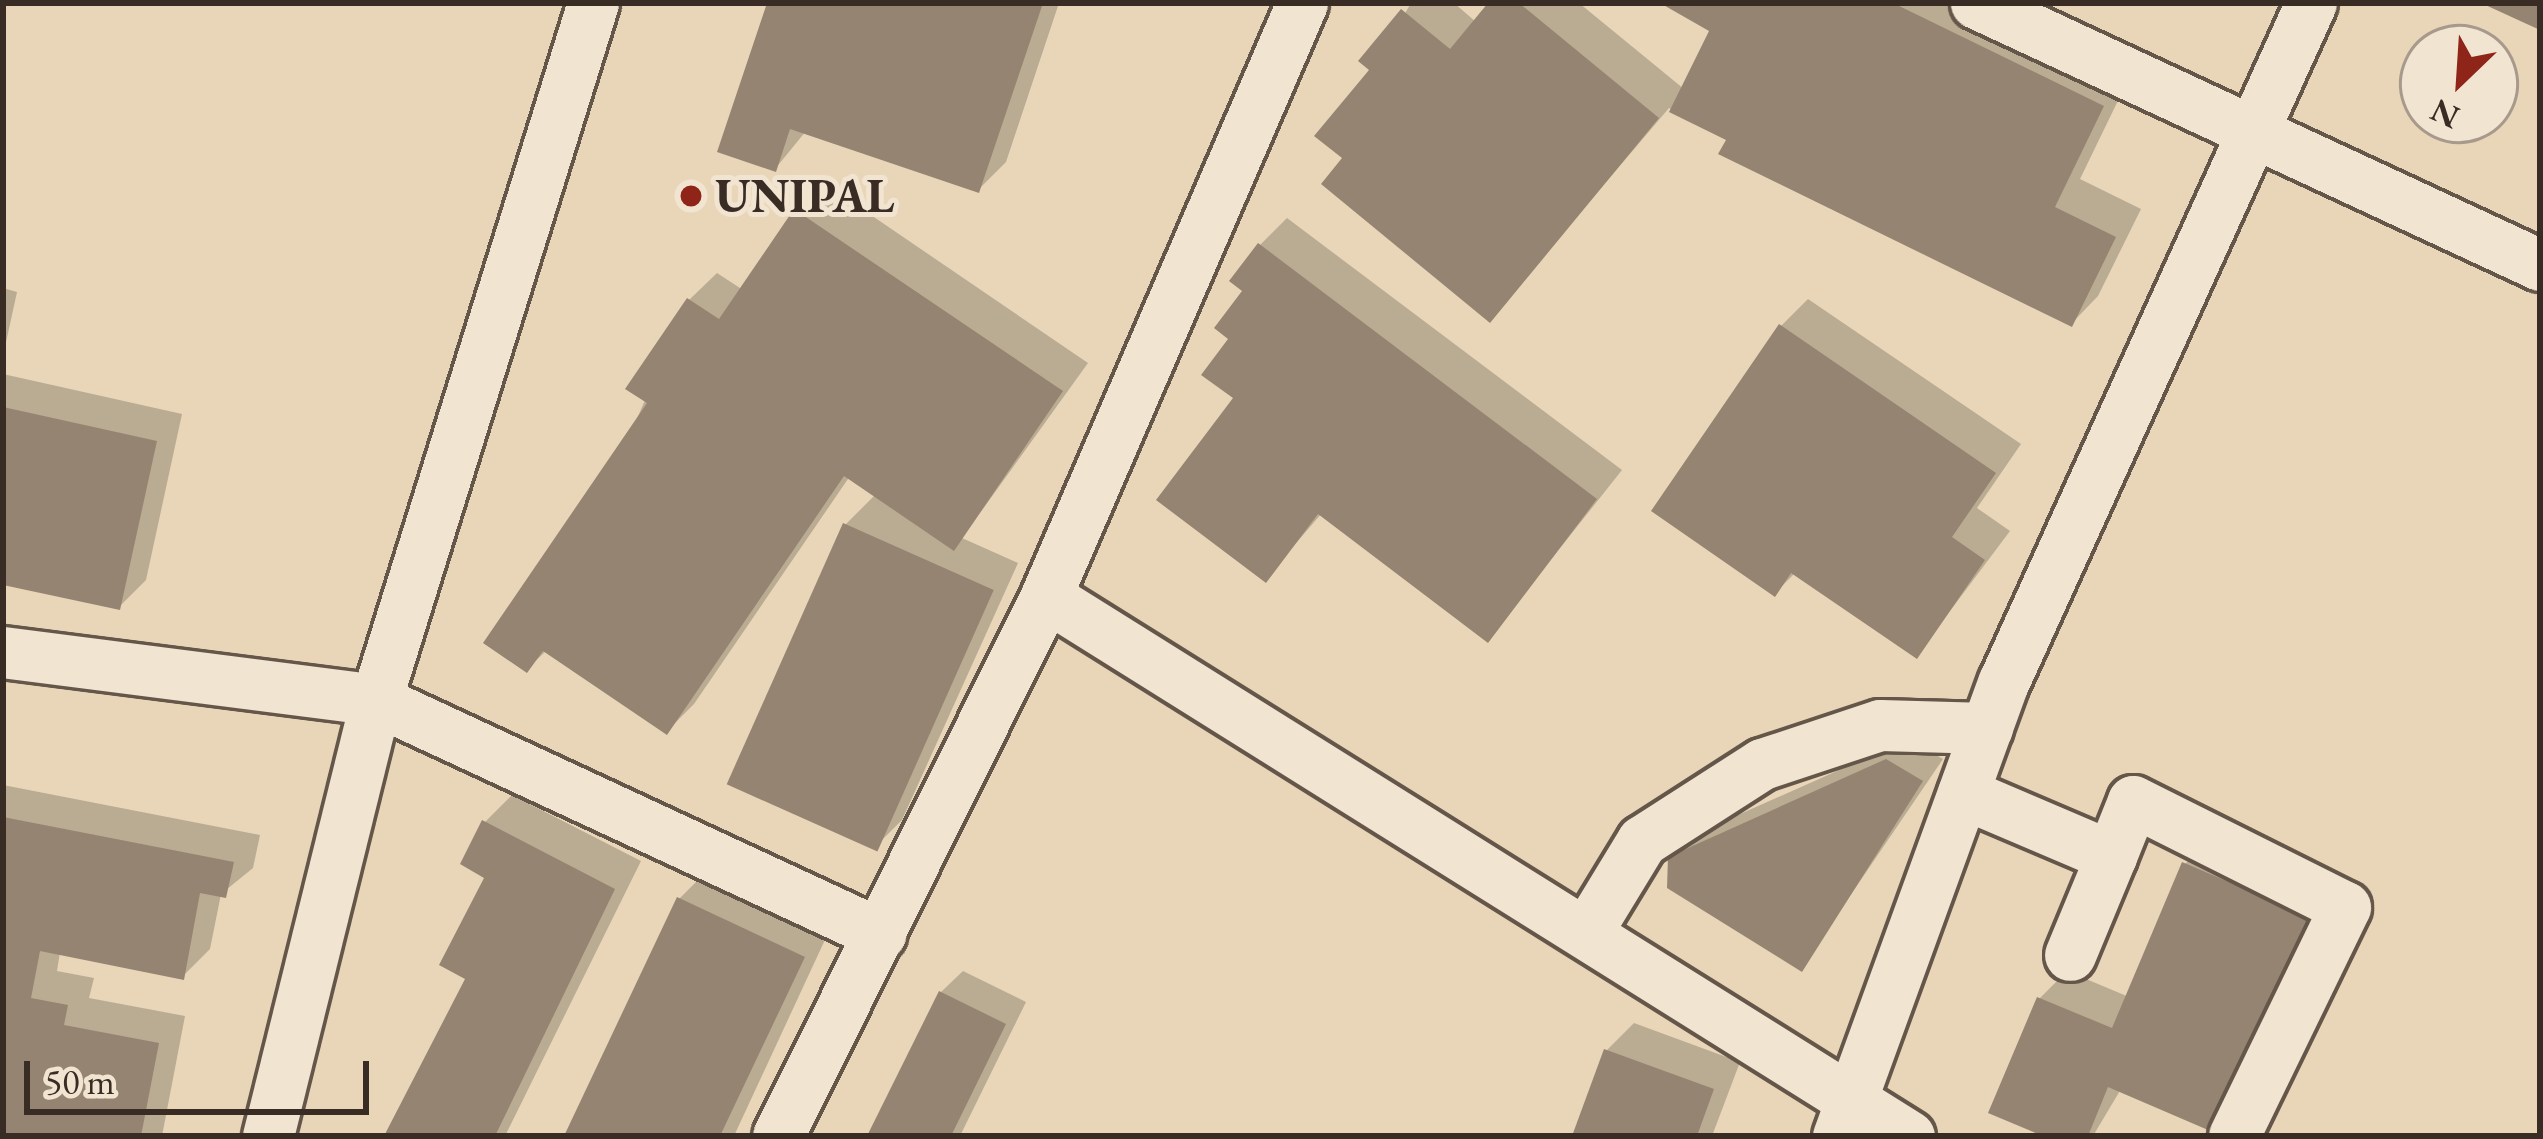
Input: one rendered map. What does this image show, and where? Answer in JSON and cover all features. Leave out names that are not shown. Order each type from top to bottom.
[{"type":"street","points":[[268,1136],[376,700],[592,3]]},
{"type":"street","points":[[778,1136],[1046,596],[1302,3]]},
{"type":"street","points":[[1976,3],[2540,265]]},
{"type":"street","points":[[1846,1116],[1987,728],[2251,128],[2311,3]]},
{"type":"street","points":[[1046,596],[1586,933],[1846,1116],[1909,1136]]},
{"type":"street","points":[[3,652],[376,700],[880,934]]},
{"type":"street","points":[[1586,933],[1642,841],[1762,764],[1880,725],[1987,728]]},
{"type":"street","points":[[1964,793],[2111,856]]},
{"type":"street","points":[[2070,955],[2133,801],[2345,907],[2234,1136]]},
{"type":"building","points":[[767,3],[1043,3],[979,193],[790,129],[776,172],[717,152]]},
{"type":"building","points":[[1488,3],[1519,3],[1659,118],[1490,323],[1321,184],[1342,158],[1314,136],[1369,70],[1358,61],[1401,9],[1450,49]]},
{"type":"building","points":[[1660,3],[1893,3],[2104,106],[2055,207],[2116,237],[2072,327],[1718,154],[1726,140],[1669,112],[1709,31]]},
{"type":"building","points":[[2481,3],[2540,3],[2540,30]]},
{"type":"building","points":[[794,209],[1063,391],[954,551],[844,476],[667,735],[543,651],[527,673],[483,643],[647,403],[625,389],[687,298],[719,319]]},
{"type":"building","points":[[1258,243],[1597,499],[1488,643],[1318,514],[1266,583],[1156,500],[1233,398],[1201,375],[1228,339],[1214,328],[1242,291],[1229,281]]},
{"type":"building","points":[[1779,324],[1996,473],[1952,537],[1985,560],[1917,659],[1791,573],[1775,597],[1651,511]]},
{"type":"building","points":[[3,407],[157,441],[120,610],[3,585]]},
{"type":"building","points":[[843,523],[994,590],[877,851],[727,784]]},
{"type":"building","points":[[1886,759],[1923,781],[1802,972],[1667,888],[1668,857]]},
{"type":"building","points":[[3,817],[234,862],[226,898],[200,893],[184,980],[40,951],[31,998],[68,1005],[64,1025],[159,1043],[141,1136],[3,1136]]},
{"type":"building","points":[[482,820],[615,889],[495,1136],[384,1136],[465,979],[439,965],[484,878],[460,864]]},
{"type":"building","points":[[2182,862],[2320,921],[2222,1136],[2108,1087],[2088,1136],[2043,1136],[1988,1113],[2037,997],[2112,1028]]},
{"type":"building","points":[[677,897],[805,957],[720,1136],[564,1136]]},
{"type":"building","points":[[939,991],[1006,1024],[951,1136],[867,1136]]},
{"type":"building","points":[[1604,1049],[1714,1089],[1697,1136],[1572,1136]]},
{"type":"place","name":"UNIPAL","points":[[691,196]]}]
